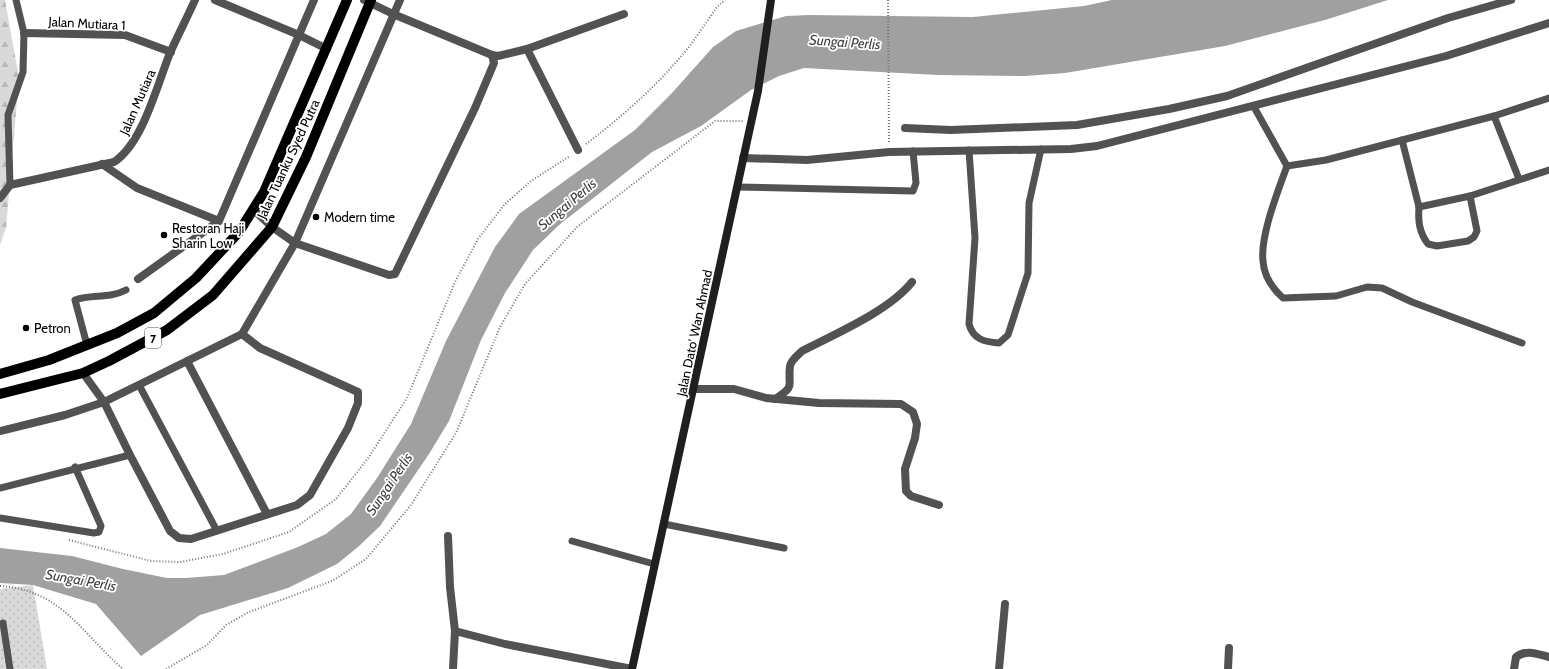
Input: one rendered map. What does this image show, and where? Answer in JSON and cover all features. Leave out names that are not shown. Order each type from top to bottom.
[{"type":"main road","name":"Jalan Tuanku Syed Putra","points":[[0,374],[49,360],[117,333],[160,308],[196,278],[239,232],[264,192],[347,0]]},
{"type":"main road","name":"Jalan Dato' Wan Ahmad","points":[[632,669],[752,122],[758,92],[771,0]]},
{"type":"main road","name":"Jalan Tuanku Syed Putra","points":[[0,394],[83,373],[168,330],[213,294],[272,227],[306,157],[369,1]]},
{"type":"street","name":"Jalan Mutiara","points":[[10,185],[114,162],[128,149],[147,113],[171,52],[195,0]]},
{"type":"street","points":[[214,0],[299,35],[327,49]]},
{"type":"street","points":[[138,279],[219,221],[314,0]]},
{"type":"street","points":[[0,431],[104,402],[242,334],[295,243],[400,0]]},
{"type":"street","points":[[905,128],[951,130],[1077,125],[1227,96],[1448,18],[1510,0]]},
{"type":"street","points":[[369,1],[393,14],[492,56],[527,49],[624,14]]},
{"type":"street","points":[[743,158],[807,160],[889,152],[1041,149],[1097,146],[1254,107],[1446,56],[1549,23]]},
{"type":"street","name":"Jalan Mutiara 1","points":[[24,33],[124,35],[171,52]]},
{"type":"street","points":[[527,49],[578,150]]},
{"type":"street","points":[[252,209],[272,227],[295,243],[389,275],[393,275],[397,272],[475,108],[494,63],[492,56]]},
{"type":"street","points":[[102,164],[137,188],[219,221]]},
{"type":"street","points":[[0,198],[10,185]]},
{"type":"street","points":[[775,399],[786,392],[790,385],[790,365],[794,358],[802,351],[874,312],[903,294],[912,282]]},
{"type":"street","points":[[83,373],[104,402],[170,531],[179,538],[191,539],[297,505],[310,495],[348,428],[358,403],[358,392],[260,348],[242,334]]},
{"type":"street","points":[[187,362],[267,514]]},
{"type":"street","points":[[694,389],[734,389],[775,399],[819,403],[901,404],[913,412],[917,424],[915,438],[905,469],[906,491],[911,496],[939,505]]},
{"type":"street","points":[[448,536],[450,587],[455,631],[453,669]]},
{"type":"street","points":[[999,669],[1005,604]]},
{"type":"street","points":[[455,631],[505,644],[632,669]]},
{"type":"street","points":[[1228,669],[1229,648]]},
{"type":"street","points":[[1514,669],[1516,657],[1521,653],[1529,652],[1549,657]]},
{"type":"lane","points":[[10,185],[8,116],[23,72],[24,33],[16,0]]},
{"type":"lane","points":[[1287,166],[1326,160],[1494,116],[1549,98]]},
{"type":"lane","points":[[1254,107],[1287,166]]},
{"type":"lane","points":[[1494,116],[1519,179]]},
{"type":"lane","points":[[1402,140],[1419,207],[1418,221],[1422,236],[1428,244],[1437,246],[1468,241],[1474,238],[1477,231],[1470,196]]},
{"type":"lane","points":[[969,150],[975,238],[969,324],[971,333],[977,338],[999,343],[1008,335],[1028,273],[1029,203],[1041,149]]},
{"type":"lane","points":[[737,187],[913,191],[916,183],[913,151]]},
{"type":"lane","points":[[1287,166],[1266,230],[1263,262],[1272,287],[1283,298],[1336,296],[1367,287],[1382,288],[1412,302],[1522,343]]},
{"type":"lane","points":[[1419,207],[1470,196],[1549,170]]},
{"type":"lane","points":[[87,345],[75,300],[82,298],[115,296],[126,290]]},
{"type":"lane","points":[[139,384],[217,531]]},
{"type":"lane","points":[[0,488],[75,467],[130,455]]},
{"type":"lane","points":[[0,518],[94,533],[100,532],[101,526],[75,467]]},
{"type":"lane","points":[[664,524],[784,548]]},
{"type":"lane","points":[[572,541],[654,564]]},
{"type":"lane","points":[[3,623],[10,669]]},
{"type":"path","points":[[64,539],[151,561],[180,562],[223,554],[289,532],[336,499],[369,457],[407,398],[455,282],[478,240],[504,205],[531,181],[578,150],[615,122],[651,89],[678,60],[717,7],[725,0]]},
{"type":"path","points":[[888,1],[889,152]]},
{"type":"path","points":[[166,669],[207,645],[226,625],[249,612],[332,581],[366,559],[411,505],[430,478],[456,433],[500,327],[525,284],[551,254],[577,227],[715,122],[727,120],[752,122]]},
{"type":"path","points":[[0,586],[33,592],[56,604],[83,628],[123,669]]},
{"type":"green space","points":[[0,0],[5,0],[19,78],[6,228],[0,245]]},
{"type":"green space","points":[[33,585],[47,669],[0,669],[0,589]]},
{"type":"water","name":"Sungai Perlis","points":[[1112,0],[1388,0],[1325,20],[1225,46],[1065,73],[1025,76],[938,75],[804,68],[779,76],[751,90],[701,126],[652,152],[559,225],[533,250],[505,293],[481,340],[449,421],[429,454],[380,526],[337,564],[288,588],[200,615],[141,656],[96,604],[33,585],[0,583],[0,548],[72,556],[167,578],[186,578],[224,575],[298,547],[326,534],[351,514],[377,478],[411,424],[446,341],[495,247],[519,214],[635,130],[672,93],[713,47],[736,31],[786,16],[973,17],[1084,6]]},
{"type":"place","name":"Modern time","points":[[316,217]]},
{"type":"place","name":"Restoran Haji Sharin Low","points":[[164,235]]},
{"type":"place","name":"Petron","points":[[26,328]]}]
